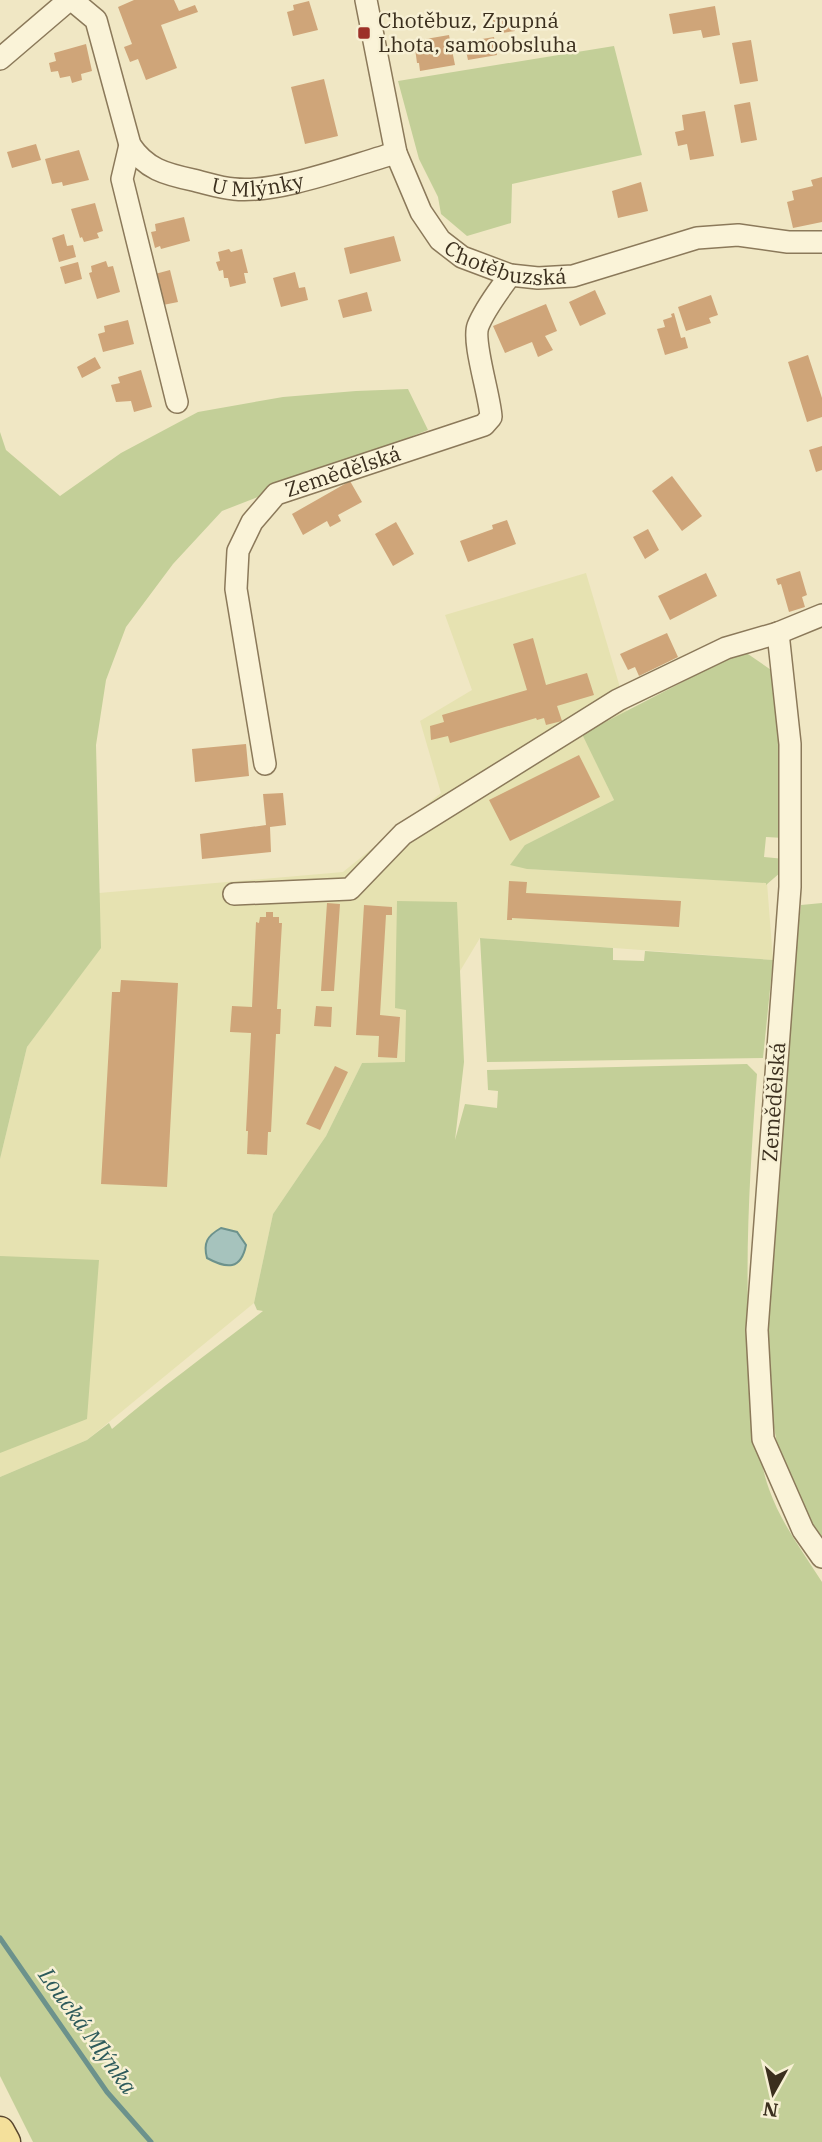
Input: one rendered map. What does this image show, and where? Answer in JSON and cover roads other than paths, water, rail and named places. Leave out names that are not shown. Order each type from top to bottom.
[{"type":"main road","points":[[0,2130],[6,2142]]},
{"type":"street","points":[[0,59],[71,0],[96,20],[130,145],[122,179],[177,402]]},
{"type":"street","name":"Chotěbuzská","points":[[366,0],[396,153],[421,212],[440,240],[461,257],[510,275],[538,278],[573,276],[697,238],[738,235],[788,242],[822,242]]},
{"type":"street","name":"U Mlýnky","points":[[130,145],[140,160],[153,167],[172,175],[235,190],[277,187],[396,153]]},
{"type":"street","name":"Zemědělská","points":[[265,764],[236,589],[238,551],[252,523],[276,494],[484,425],[491,417],[490,401],[482,371],[477,328],[510,275]]},
{"type":"street","points":[[234,894],[350,888],[403,834],[618,700],[726,648],[778,633],[822,615]]},
{"type":"street","name":"Zemědělská","points":[[778,633],[790,744],[790,887],[757,1330],[763,1439],[803,1530],[822,1557]]},
{"type":"water","points":[[221,1228],[237,1232],[246,1245],[241,1259],[232,1265],[207,1258],[207,1240]]},
{"type":"waterway","name":"Loucká Mlýnka","points":[[0,1938],[107,2092],[151,2142]]},
{"type":"place","name":"Chotěbuz, Zpupná Lhota, samoobsluha","points":[[364,33]]}]
